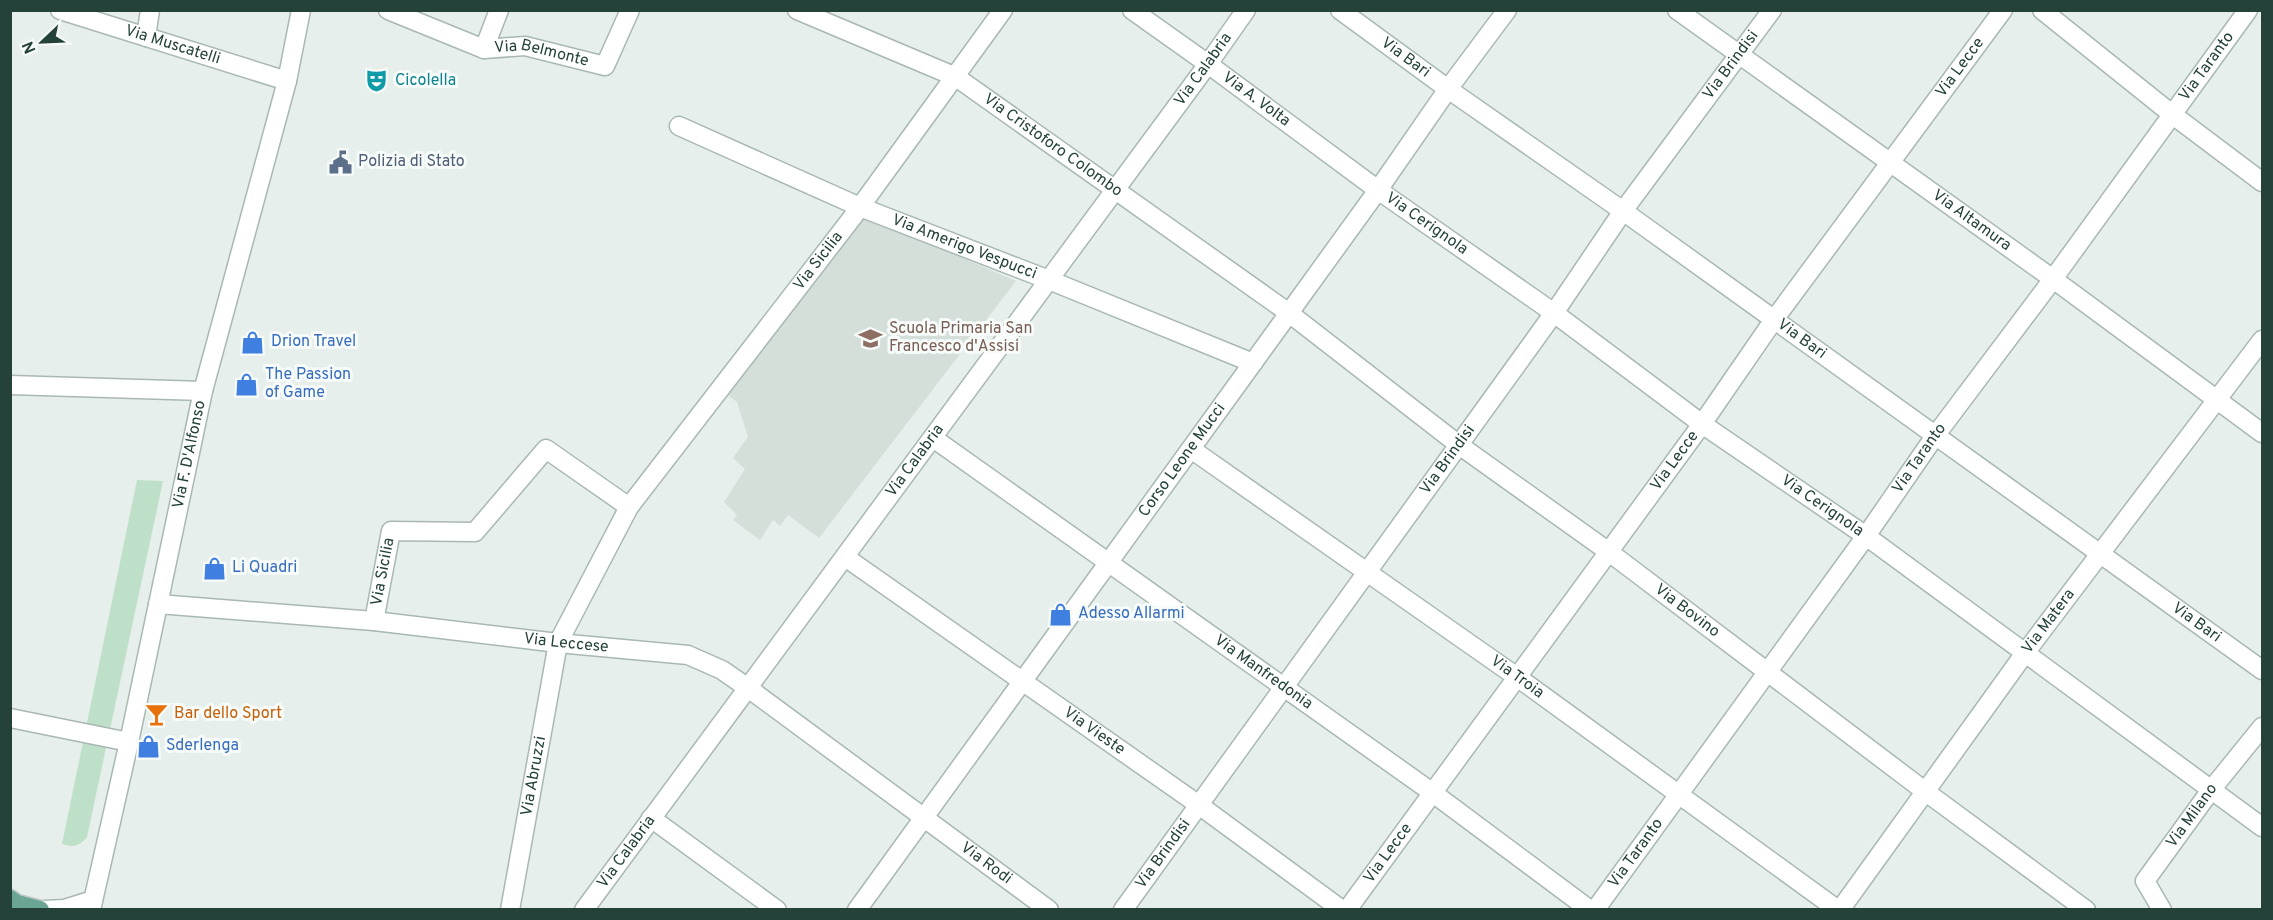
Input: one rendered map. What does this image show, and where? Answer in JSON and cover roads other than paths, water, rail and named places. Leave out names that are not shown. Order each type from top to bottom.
[{"type":"main road","points":[[10,899],[17,904],[40,909]]},
{"type":"street","name":"Via Muscatelli","points":[[60,10],[287,81]]},
{"type":"street","points":[[146,37],[150,10]]},
{"type":"street","name":"Via F. D'Alfonso","points":[[45,909],[92,905],[203,391],[287,81],[301,10]]},
{"type":"street","name":"Via Belmonte","points":[[388,10],[484,49],[525,46],[606,66],[630,10]]},
{"type":"street","points":[[484,49],[499,10]]},
{"type":"street","name":"Via Cristoforo Colombo","points":[[797,10],[956,76],[1289,313]]},
{"type":"street","name":"Via Sicilia","points":[[558,643],[629,507],[861,207],[1004,10]]},
{"type":"street","name":"Via A. Volta","points":[[1132,10],[1209,64],[1378,190]]},
{"type":"street","name":"Via Calabria","points":[[584,909],[1209,64],[1245,10]]},
{"type":"street","name":"Via Bari","points":[[1340,10],[2262,670]]},
{"type":"street","name":"Corso Leone Mucci","points":[[857,909],[1507,10]]},
{"type":"street","name":"Via Altamura","points":[[1677,10],[2053,279],[2262,433]]},
{"type":"street","name":"Via Brindisi","points":[[1124,909],[1554,313],[1623,211],[1772,10]]},
{"type":"street","name":"Via Lecce","points":[[1347,909],[1702,424],[1773,321],[2003,10]]},
{"type":"street","points":[[2042,10],[2172,115],[2262,182]]},
{"type":"street","name":"Via Taranto","points":[[1595,909],[1866,536],[1935,436],[2053,279],[2248,10]]},
{"type":"street","name":"Via Amerigo Vespucci","points":[[679,126],[861,207],[1253,363]]},
{"type":"street","name":"Via Cerignola","points":[[1378,190],[1554,313],[1702,424],[1866,536],[2262,827]]},
{"type":"street","name":"Via Bovino","points":[[1289,313],[1458,445],[1609,552],[1926,792],[2086,909]]},
{"type":"street","name":"Via Matera","points":[[1839,909],[2025,653],[2262,339]]},
{"type":"street","points":[[10,385],[203,391]]},
{"type":"street","name":"Via Manfredonia","points":[[933,438],[1284,687],[1590,909]]},
{"type":"street","name":"Via Sicilia","points":[[374,621],[391,531],[475,532],[546,449],[629,507]]},
{"type":"street","name":"Via Troia","points":[[1191,449],[1517,677],[1839,909]]},
{"type":"street","name":"Via Vieste","points":[[845,557],[1199,805],[1342,909]]},
{"type":"street","name":"Via Leccese","points":[[158,604],[374,621],[558,643],[688,655],[722,670],[924,816]]},
{"type":"street","name":"Via Abruzzi","points":[[510,909],[558,643]]},
{"type":"street","points":[[10,718],[129,742]]},
{"type":"street","name":"Via Milano","points":[[2162,909],[2145,880],[2211,789],[2262,727]]},
{"type":"street","name":"Via Rodi","points":[[924,816],[1049,909]]},
{"type":"street","points":[[651,819],[777,909]]},
{"type":"place","name":"Cicolella","points":[[377,81]]},
{"type":"place","name":"Polizia di Stato","points":[[340,162]]},
{"type":"place","name":"Scuola Primaria San Francesco d'Assisi","points":[[871,338]]},
{"type":"place","name":"Drion Travel","points":[[253,342]]},
{"type":"place","name":"The Passion of Game","points":[[247,384]]},
{"type":"place","name":"Li Quadri","points":[[214,568]]},
{"type":"place","name":"Adesso Allarmi","points":[[1060,614]]},
{"type":"place","name":"Bar dello Sport","points":[[156,714]]},
{"type":"place","name":"Sderlenga","points":[[148,746]]}]
